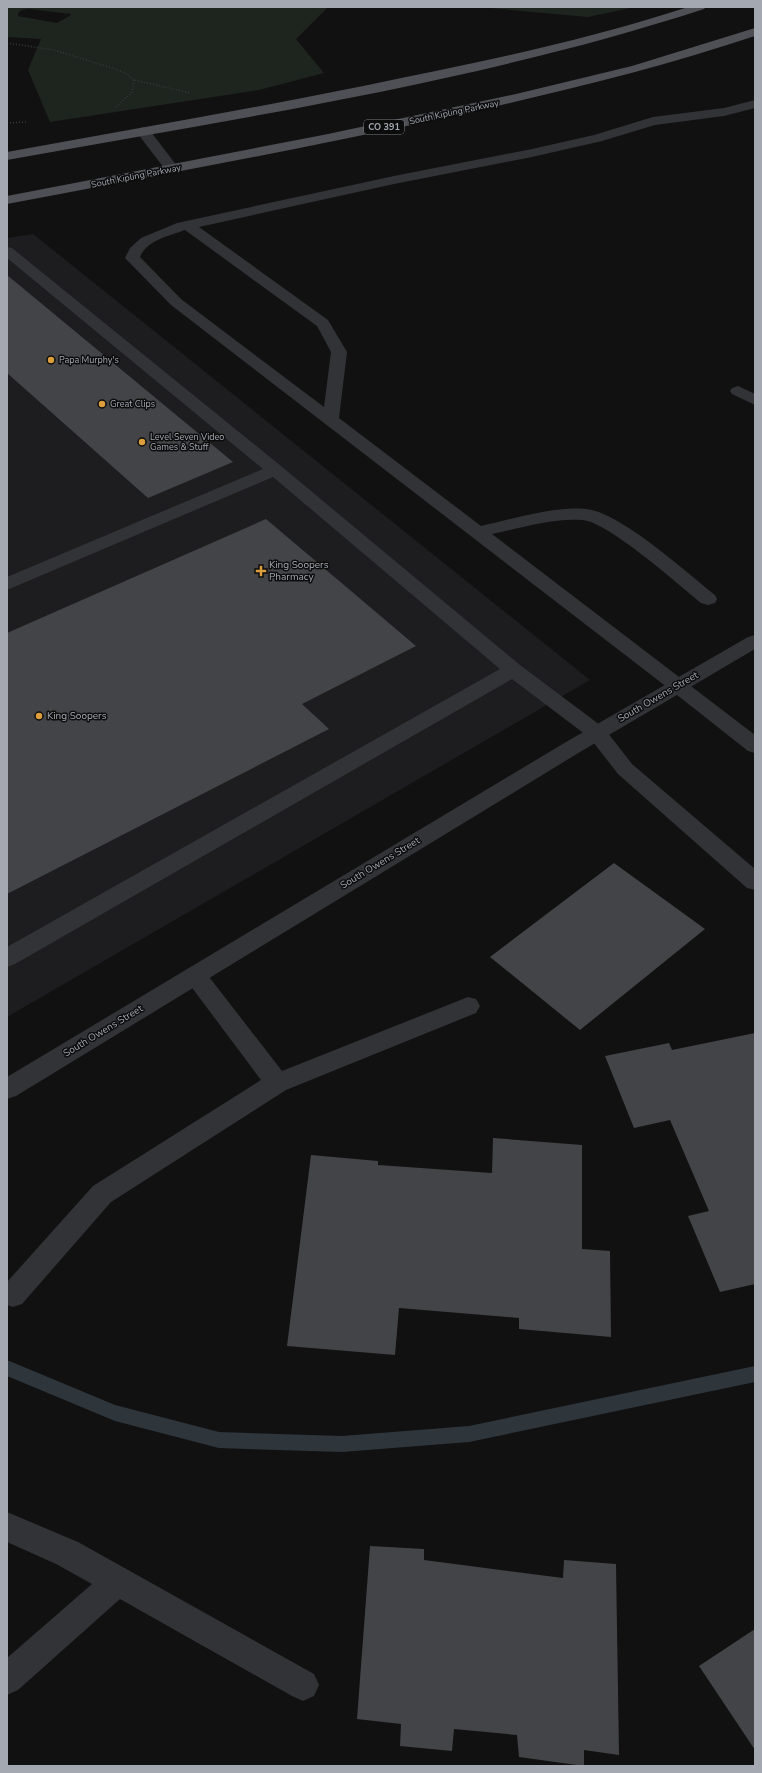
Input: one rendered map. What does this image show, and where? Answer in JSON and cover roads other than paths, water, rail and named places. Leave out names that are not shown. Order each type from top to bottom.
[{"type":"main road","points":[[7,156],[270,108],[478,66],[599,37],[700,7]]},
{"type":"main road","name":"South Kipling Parkway","points":[[7,200],[388,126],[570,86],[665,60],[755,32]]},
{"type":"street","points":[[755,104],[724,112],[682,116],[653,121],[597,138],[532,153],[394,180],[188,225],[153,237],[135,249],[132,258],[176,302],[679,686],[755,746]]},
{"type":"street","points":[[143,132],[172,169]]},
{"type":"street","points":[[188,225],[323,323],[338,352],[330,420]]},
{"type":"street","points":[[7,251],[275,470],[513,670],[597,733],[625,769],[755,882]]},
{"type":"street","points":[[738,391],[755,400]]},
{"type":"street","points":[[7,584],[275,470]]},
{"type":"street","points":[[476,532],[553,516],[586,514],[617,527],[708,599]]},
{"type":"street","name":"South Owens Street","points":[[7,1089],[597,733],[755,641]]},
{"type":"street","points":[[7,958],[513,670]]},
{"type":"street","points":[[195,975],[277,1083]]},
{"type":"street","points":[[13,1295],[102,1194],[277,1083],[468,1006]]},
{"type":"street","points":[[7,1527],[67,1553],[303,1685]]},
{"type":"street","points":[[7,1679],[118,1581]]},
{"type":"waterway","points":[[7,1368],[115,1413],[219,1440],[342,1444],[469,1434],[755,1374]]},
{"type":"place","name":"Papa Murphy's","points":[[51,360]]},
{"type":"place","name":"Great Clips","points":[[102,404]]},
{"type":"place","name":"Level Seven Video Games & Stuff","points":[[142,442]]},
{"type":"place","name":"King Soopers Pharmacy","points":[[261,571]]},
{"type":"place","name":"King Soopers","points":[[39,716]]}]
